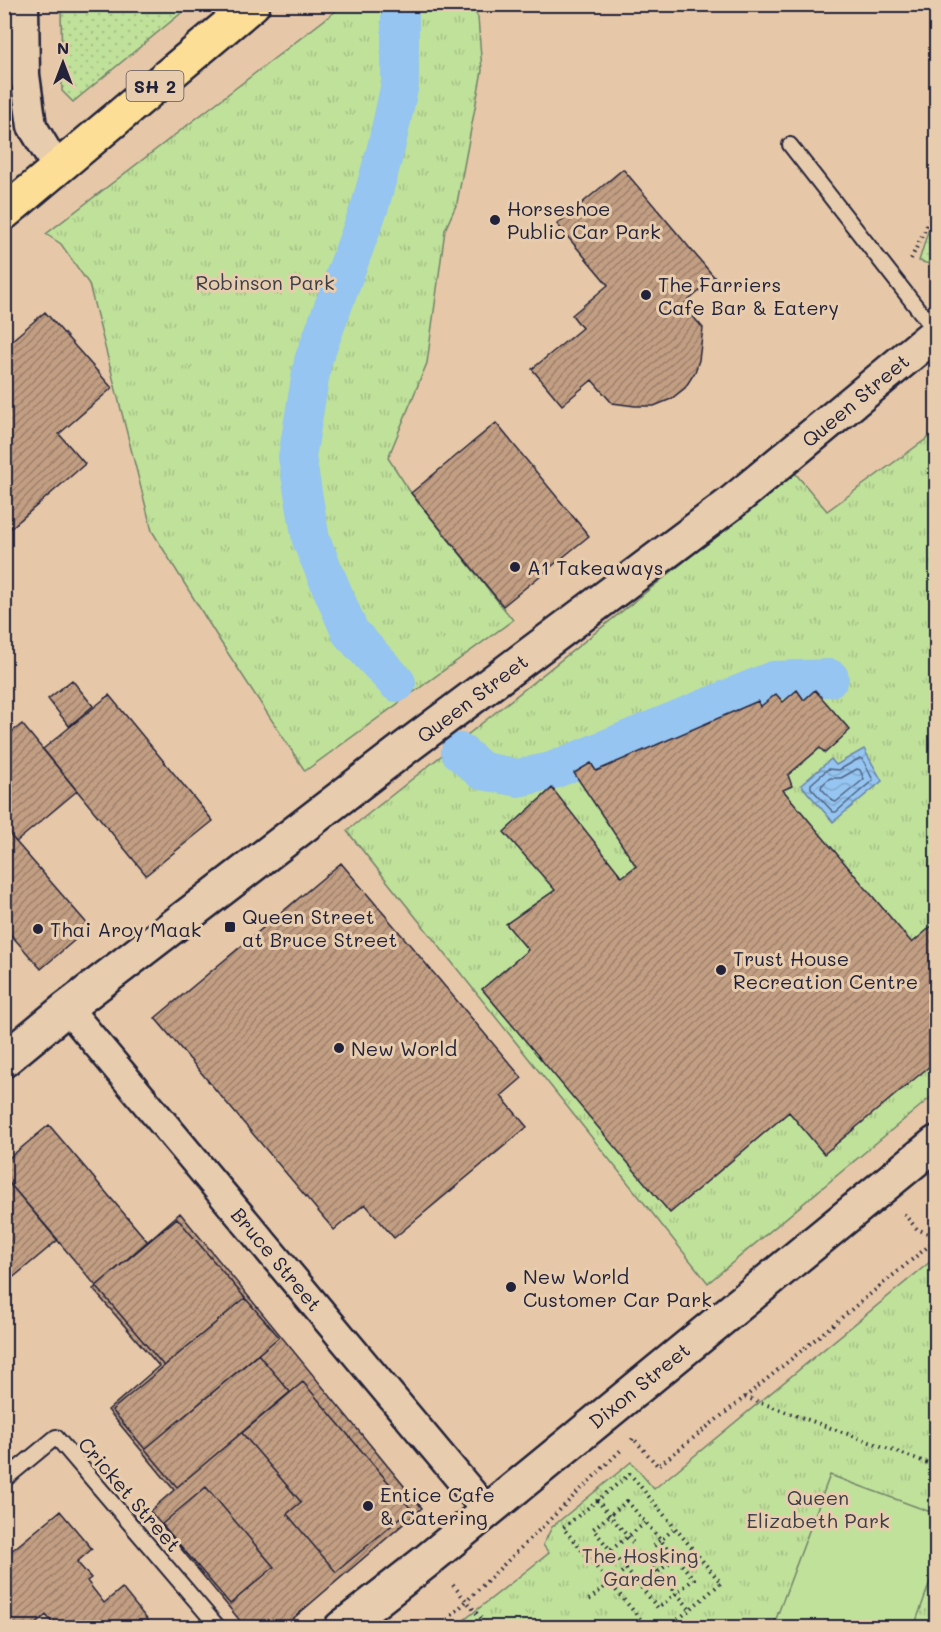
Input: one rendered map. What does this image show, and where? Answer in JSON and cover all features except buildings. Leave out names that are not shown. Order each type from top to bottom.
[{"type":"highway","name":"SH 2","points":[[4,213],[253,4]]},
{"type":"street","points":[[24,4],[26,75],[32,126],[57,168]]},
{"type":"street","name":"Queen Street","points":[[4,1060],[67,1008],[405,748],[730,504],[936,333]]},
{"type":"street","name":"Bruce Street","points":[[67,1008],[486,1510]]},
{"type":"street","name":"Dixon Street","points":[[341,1628],[424,1563],[936,1143]]},
{"type":"lane","points":[[790,145],[936,333]]},
{"type":"lane","name":"Cricket Street","points":[[4,1480],[56,1437],[219,1628]]},
{"type":"path","points":[[907,267],[936,206]]},
{"type":"path","points":[[438,1628],[633,1438],[658,1466],[745,1397],[936,1238],[917,1229],[902,1211]]},
{"type":"path","points":[[745,1397],[936,1466]]},
{"type":"path","points":[[648,1628],[563,1528],[630,1474],[721,1583],[668,1628]]},
{"type":"path","points":[[597,1500],[634,1544]]},
{"type":"path","points":[[627,1501],[694,1580],[658,1608],[593,1529],[610,1515],[627,1501]]},
{"type":"path","points":[[611,1550],[645,1523]]},
{"type":"path","points":[[654,1546],[675,1528]]},
{"type":"path","points":[[640,1587],[675,1558]]},
{"type":"path","points":[[589,1600],[633,1563]]},
{"type":"path","points":[[653,1566],[690,1609]]},
{"type":"path","points":[[447,1578],[489,1628]]},
{"type":"green space","points":[[61,4],[191,5],[73,102],[62,91]]},
{"type":"green space","name":"Robinson Park","points":[[345,4],[471,5],[478,17],[482,71],[457,203],[445,230],[427,363],[388,458],[411,493],[513,620],[305,771],[152,531],[89,284],[61,244],[46,234]]},
{"type":"green space","points":[[936,205],[936,266],[919,261]]},
{"type":"green space","points":[[936,432],[936,1093],[708,1283],[347,831],[795,473],[827,511]]},
{"type":"green space","name":"Queen Elizabeth Park","points":[[936,1257],[936,1627],[454,1628],[549,1553],[543,1545],[552,1527],[631,1462],[654,1489]]},
{"type":"green space","points":[[830,1475],[936,1514],[936,1565],[914,1627],[773,1627]]},
{"type":"water","points":[[864,749],[882,781],[833,822],[801,785],[831,759],[836,765]]},
{"type":"waterway","points":[[397,683],[350,632],[311,540],[297,457],[313,361],[370,206],[386,148],[400,84],[400,4]]},
{"type":"waterway","points":[[460,752],[482,771],[518,778],[551,771],[773,680],[830,678]]},
{"type":"place","name":"Horseshoe Public Car Park","points":[[495,220]]},
{"type":"place","name":"The Farriers Cafe Bar & Eatery","points":[[646,295]]},
{"type":"place","name":"A1 Takeaways","points":[[515,567]]},
{"type":"place","name":"Queen Street at Bruce Street","points":[[230,927]]},
{"type":"place","name":"Thai Aroy Maak","points":[[38,929]]},
{"type":"place","name":"Trust House Recreation Centre","points":[[721,970]]},
{"type":"place","name":"New World","points":[[339,1048]]},
{"type":"place","name":"New World Customer Car Park","points":[[511,1287]]},
{"type":"place","name":"Entice Cafe & Catering","points":[[368,1506]]},
{"type":"park label","name":"The Hosking Garden","points":[[640,1566]]}]
